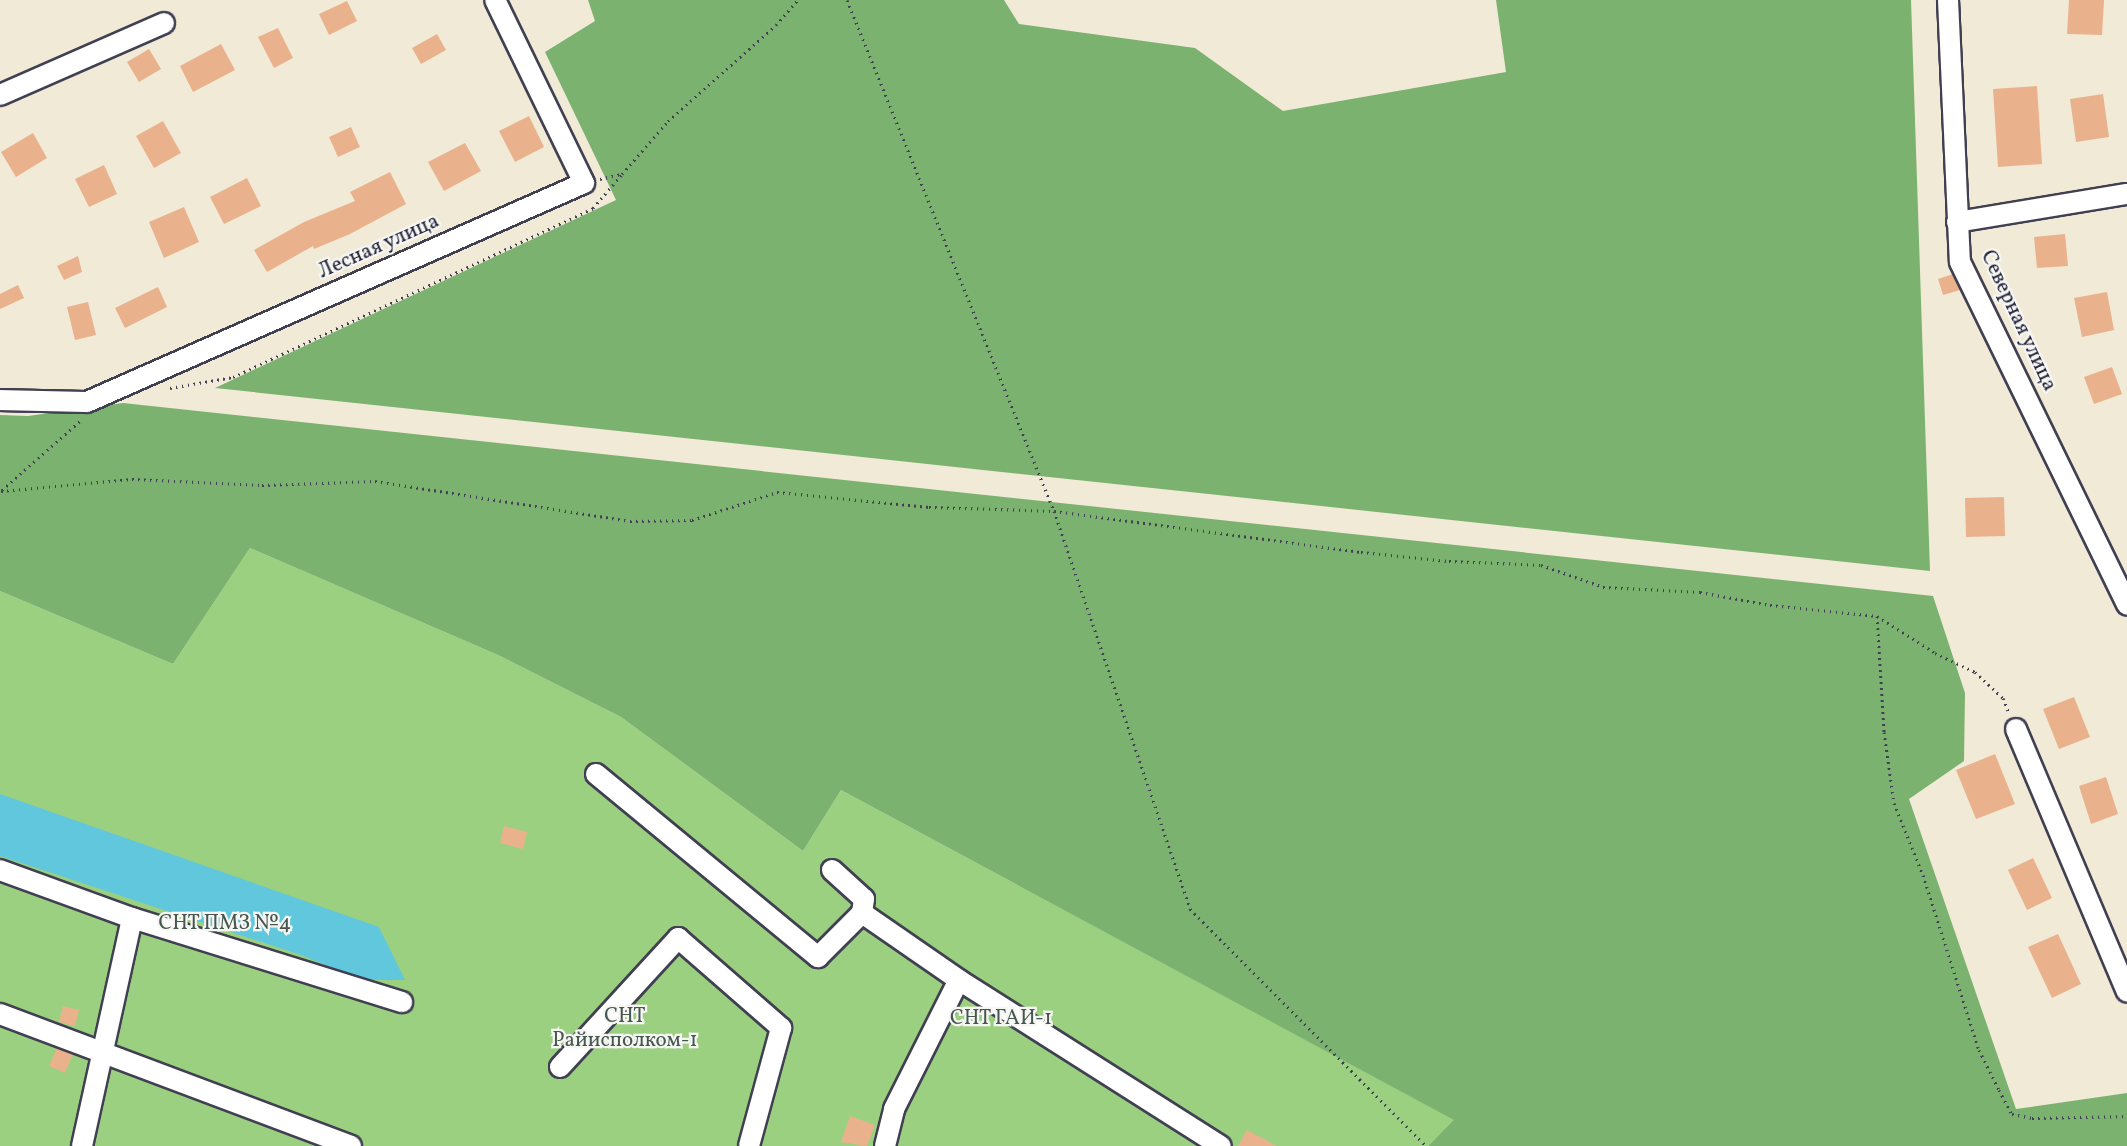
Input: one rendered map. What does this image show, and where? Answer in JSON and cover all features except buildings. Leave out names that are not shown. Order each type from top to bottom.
[{"type":"street","points":[[495,0],[584,183]]},
{"type":"street","name":"Северная улица","points":[[1948,0],[1960,262],[2127,604]]},
{"type":"street","points":[[0,95],[164,23]]},
{"type":"street","name":"Лесная улица","points":[[0,400],[87,402],[584,183]]},
{"type":"street","points":[[1957,222],[2127,194]]},
{"type":"street","points":[[2016,729],[2127,992]]},
{"type":"street","points":[[596,774],[819,957],[862,913],[864,899],[832,870]]},
{"type":"street","points":[[0,870],[132,918],[402,1002]]},
{"type":"street","points":[[862,913],[959,980],[1221,1146]]},
{"type":"street","points":[[82,1146],[132,918]]},
{"type":"street","points":[[560,1067],[678,938],[781,1028],[749,1146]]},
{"type":"street","points":[[885,1146],[894,1109],[959,980]]},
{"type":"street","points":[[0,1014],[351,1146]]},
{"type":"path","points":[[163,389],[233,377],[593,208],[668,121],[777,25],[798,0]]},
{"type":"path","points":[[847,0],[1054,511],[1190,909],[1426,1146]]},
{"type":"path","points":[[584,183],[622,174]]},
{"type":"path","points":[[0,491],[87,414]]},
{"type":"path","points":[[0,491],[132,479],[262,485],[375,481],[630,521],[692,520],[777,492],[929,507],[1054,511],[1361,552],[1449,561],[1541,565],[1603,587],[1700,592],[1770,605],[1877,616],[1935,653],[1976,672],[2003,698],[2016,729]]},
{"type":"path","points":[[1877,616],[1884,732],[1894,803],[1923,874],[1979,1050],[2012,1114],[2032,1118],[2127,1116]]},
{"type":"green space","points":[[588,0],[1004,0],[1019,24],[1195,48],[1283,111],[1506,72],[1496,0],[1911,0],[1930,571],[215,388],[616,200],[545,52],[595,21]]},
{"type":"green space","points":[[123,403],[1933,596],[1965,693],[1964,761],[1909,799],[2016,1109],[2127,1093],[2127,1146],[1428,1146],[1454,1120],[841,790],[803,851],[621,717],[498,655],[250,548],[173,664],[0,591],[0,415],[28,416]]},
{"type":"green space","points":[[250,548],[498,655],[621,717],[803,851],[841,790],[1455,1120],[1428,1146],[0,1146],[0,591],[173,664]]},
{"type":"water","points":[[0,794],[379,927],[405,980],[362,980],[301,955],[0,856]]},
{"type":"park label","name":"СНТ ПМЗ №4","points":[[225,924]]},
{"type":"park label","name":"СНТ ГАИ-1","points":[[1001,1019]]},
{"type":"park label","name":"СНТ Райисполком-1","points":[[625,1029]]}]
